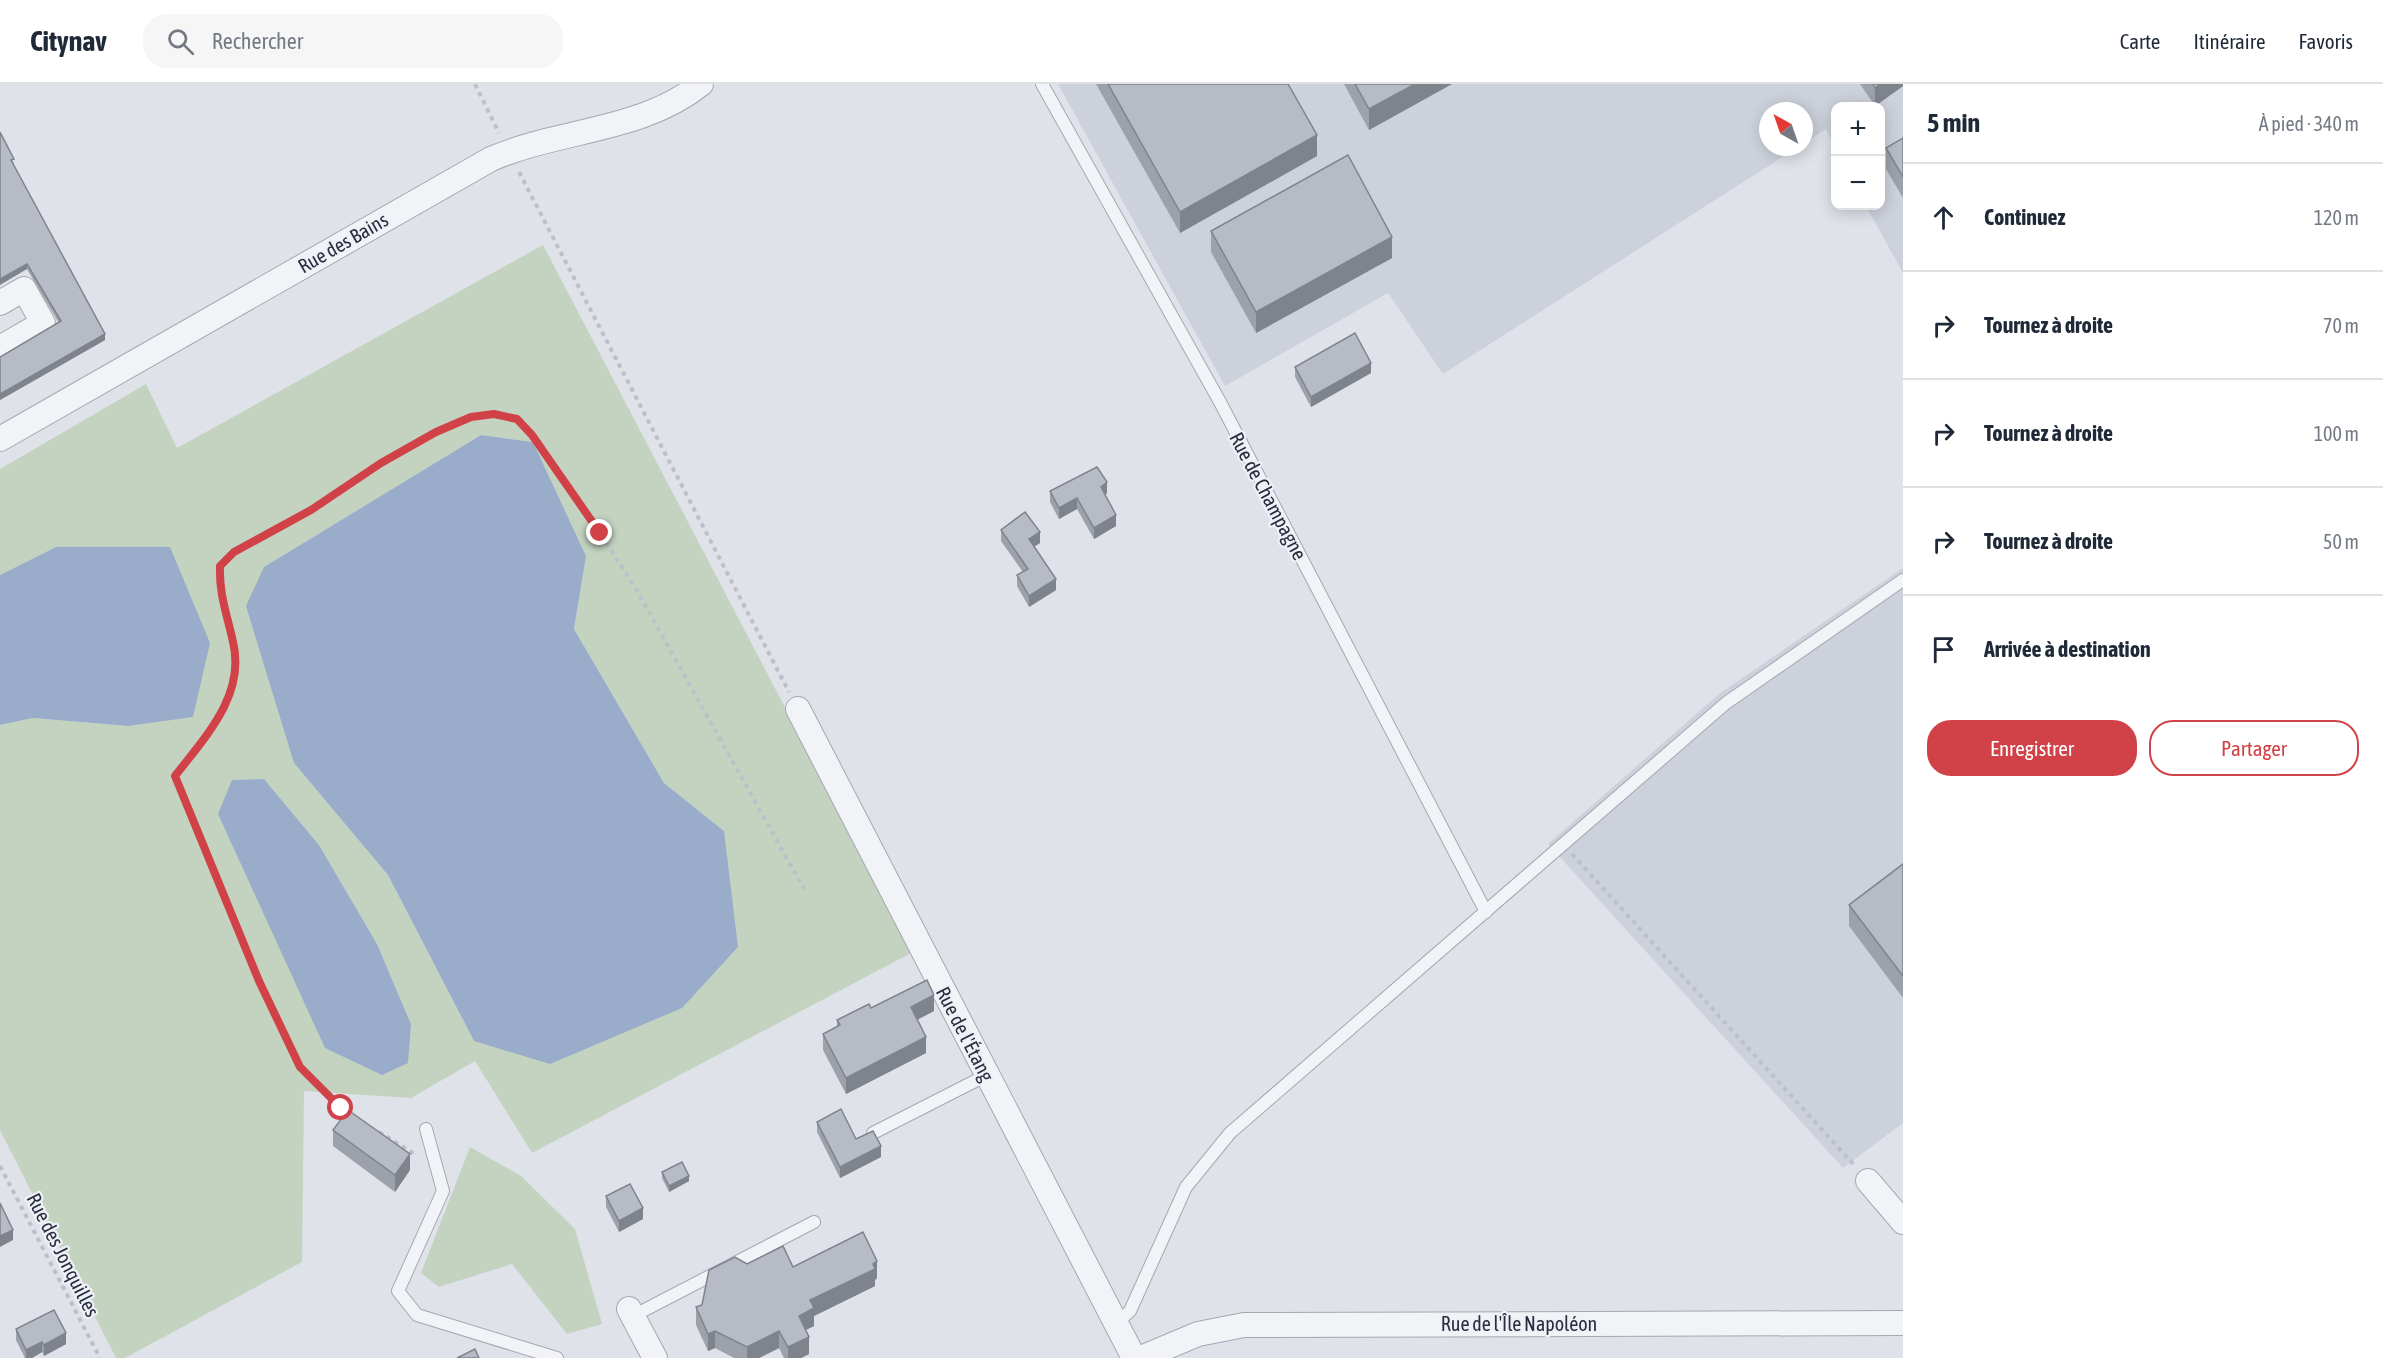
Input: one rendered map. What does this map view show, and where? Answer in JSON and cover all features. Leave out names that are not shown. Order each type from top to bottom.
[{"type":"street","name":"Rue des Bains","points":[[0,439],[490,159],[526,144],[628,121],[658,111],[701,84]]},
{"type":"street","points":[[0,303],[24,289],[43,323],[0,348]]},
{"type":"street","name":"Rue de l'Étang","points":[[798,709],[1134,1358]]},
{"type":"street","points":[[1868,1181],[1903,1222]]},
{"type":"street","points":[[631,1313],[655,1358]]},
{"type":"street","name":"Rue de l'Île Napoléon","points":[[1141,1358],[1198,1334],[1244,1325],[1903,1323]]},
{"type":"lane","name":"Rue de Champagne","points":[[1042,84],[1220,402],[1486,912]]},
{"type":"lane","points":[[1115,1324],[1130,1311],[1186,1187],[1230,1133],[1726,703],[1903,580]]},
{"type":"lane","points":[[873,1133],[987,1075]]},
{"type":"lane","points":[[426,1129],[443,1191],[398,1291],[417,1315],[557,1358]]},
{"type":"lane","points":[[631,1313],[814,1222]]},
{"type":"path","points":[[475,84],[798,709]]},
{"type":"path","points":[[350,1114],[300,1067],[259,981],[175,776],[221,716],[234,680],[234,645],[219,587],[220,566],[234,552],[311,510],[381,463],[436,432],[471,417],[494,414],[517,419],[532,435],[636,589],[804,889]]},
{"type":"path","points":[[1564,844],[1868,1181]]},
{"type":"path","points":[[370,1126],[437,1169]]},
{"type":"path","name":"Rue des Jonquilles","points":[[0,1166],[100,1358]]},
{"type":"shaded area","points":[[1058,84],[1903,84],[1903,273],[1868,210],[1885,210],[1885,102],[1831,102],[1831,140],[1826,129],[1813,137],[1813,102],[1759,102],[1759,156],[1784,156],[1443,374],[1388,293],[1225,386]]},
{"type":"shaded area","points":[[1903,568],[1903,1123],[1843,1168],[1548,844],[1719,694]]},
{"type":"green space","points":[[543,245],[913,952],[532,1153],[475,1061],[411,1098],[304,1091],[302,1262],[125,1358],[116,1358],[0,1130],[0,725],[33,718],[128,726],[56,547],[0,575],[0,469],[146,384],[177,448]],"holes":[[[481,435],[533,442],[586,556],[574,629],[664,783],[724,831],[474,1041],[388,875],[294,763],[264,567]],[[264,779],[319,845],[377,944],[411,1024]]]},
{"type":"green space","points":[[470,1147],[521,1176],[575,1229],[602,1324],[567,1334],[512,1264],[439,1287],[421,1273]]},
{"type":"water","points":[[481,435],[533,442],[586,556],[574,629],[664,783],[724,831],[738,947],[682,1008],[550,1064],[474,1041],[388,875],[294,763],[246,606],[264,567]]},
{"type":"water","points":[[56,547],[170,547],[210,643],[193,717],[128,726],[33,718],[0,725],[0,575]]},
{"type":"water","points":[[264,779],[319,845],[377,944],[411,1024],[408,1063],[382,1075],[325,1048],[218,814],[232,780]]},
{"type":"building","points":[[1108,84],[1288,84],[1317,135],[1180,212]]},
{"type":"building","points":[[1355,84],[1415,84],[1369,109]]},
{"type":"building","points":[[0,132],[14,159],[11,160],[105,334],[0,394],[0,357],[61,321],[27,264],[0,279]]},
{"type":"building","points":[[1903,138],[1903,177],[1886,148]]},
{"type":"building","points":[[1348,155],[1392,237],[1256,312],[1211,231]]},
{"type":"building","points":[[1355,333],[1371,363],[1311,397],[1295,367]]},
{"type":"building","points":[[1097,467],[1107,482],[1101,487],[1116,515],[1094,528],[1077,498],[1059,508],[1050,491]]},
{"type":"building","points":[[1025,512],[1040,532],[1029,539],[1056,579],[1029,596],[1017,575],[1028,569],[1001,530]]},
{"type":"building","points":[[1903,864],[1903,976],[1849,905]]},
{"type":"building","points":[[927,980],[934,995],[911,1007],[926,1037],[846,1078],[823,1034],[840,1025],[837,1020],[869,1004],[871,1008]]},
{"type":"building","points":[[841,1109],[856,1139],[873,1131],[881,1146],[840,1167],[817,1122]]},
{"type":"building","points":[[348,1110],[410,1154],[395,1175],[333,1130]]},
{"type":"building","points":[[682,1162],[689,1176],[669,1186],[662,1172]]},
{"type":"building","points":[[630,1184],[643,1208],[619,1221],[606,1196]]},
{"type":"building","points":[[0,1203],[13,1230],[0,1236]]},
{"type":"building","points":[[863,1232],[877,1261],[873,1264],[875,1269],[810,1300],[814,1308],[799,1316],[809,1337],[788,1347],[779,1331],[747,1347],[715,1331],[708,1334],[696,1307],[702,1305],[709,1270],[735,1257],[747,1264],[783,1246],[793,1267]]},
{"type":"building","points":[[54,1310],[66,1333],[44,1345],[42,1342],[26,1350],[16,1329]]},
{"type":"building","points":[[475,1349],[479,1358],[457,1358]]},
{"type":"route","points":[[341,1108],[300,1067],[259,981],[175,776],[221,716],[234,680],[234,645],[219,587],[220,566],[234,552],[311,510],[381,463],[436,432],[471,417],[494,414],[517,419],[532,435],[600,533]]}]
